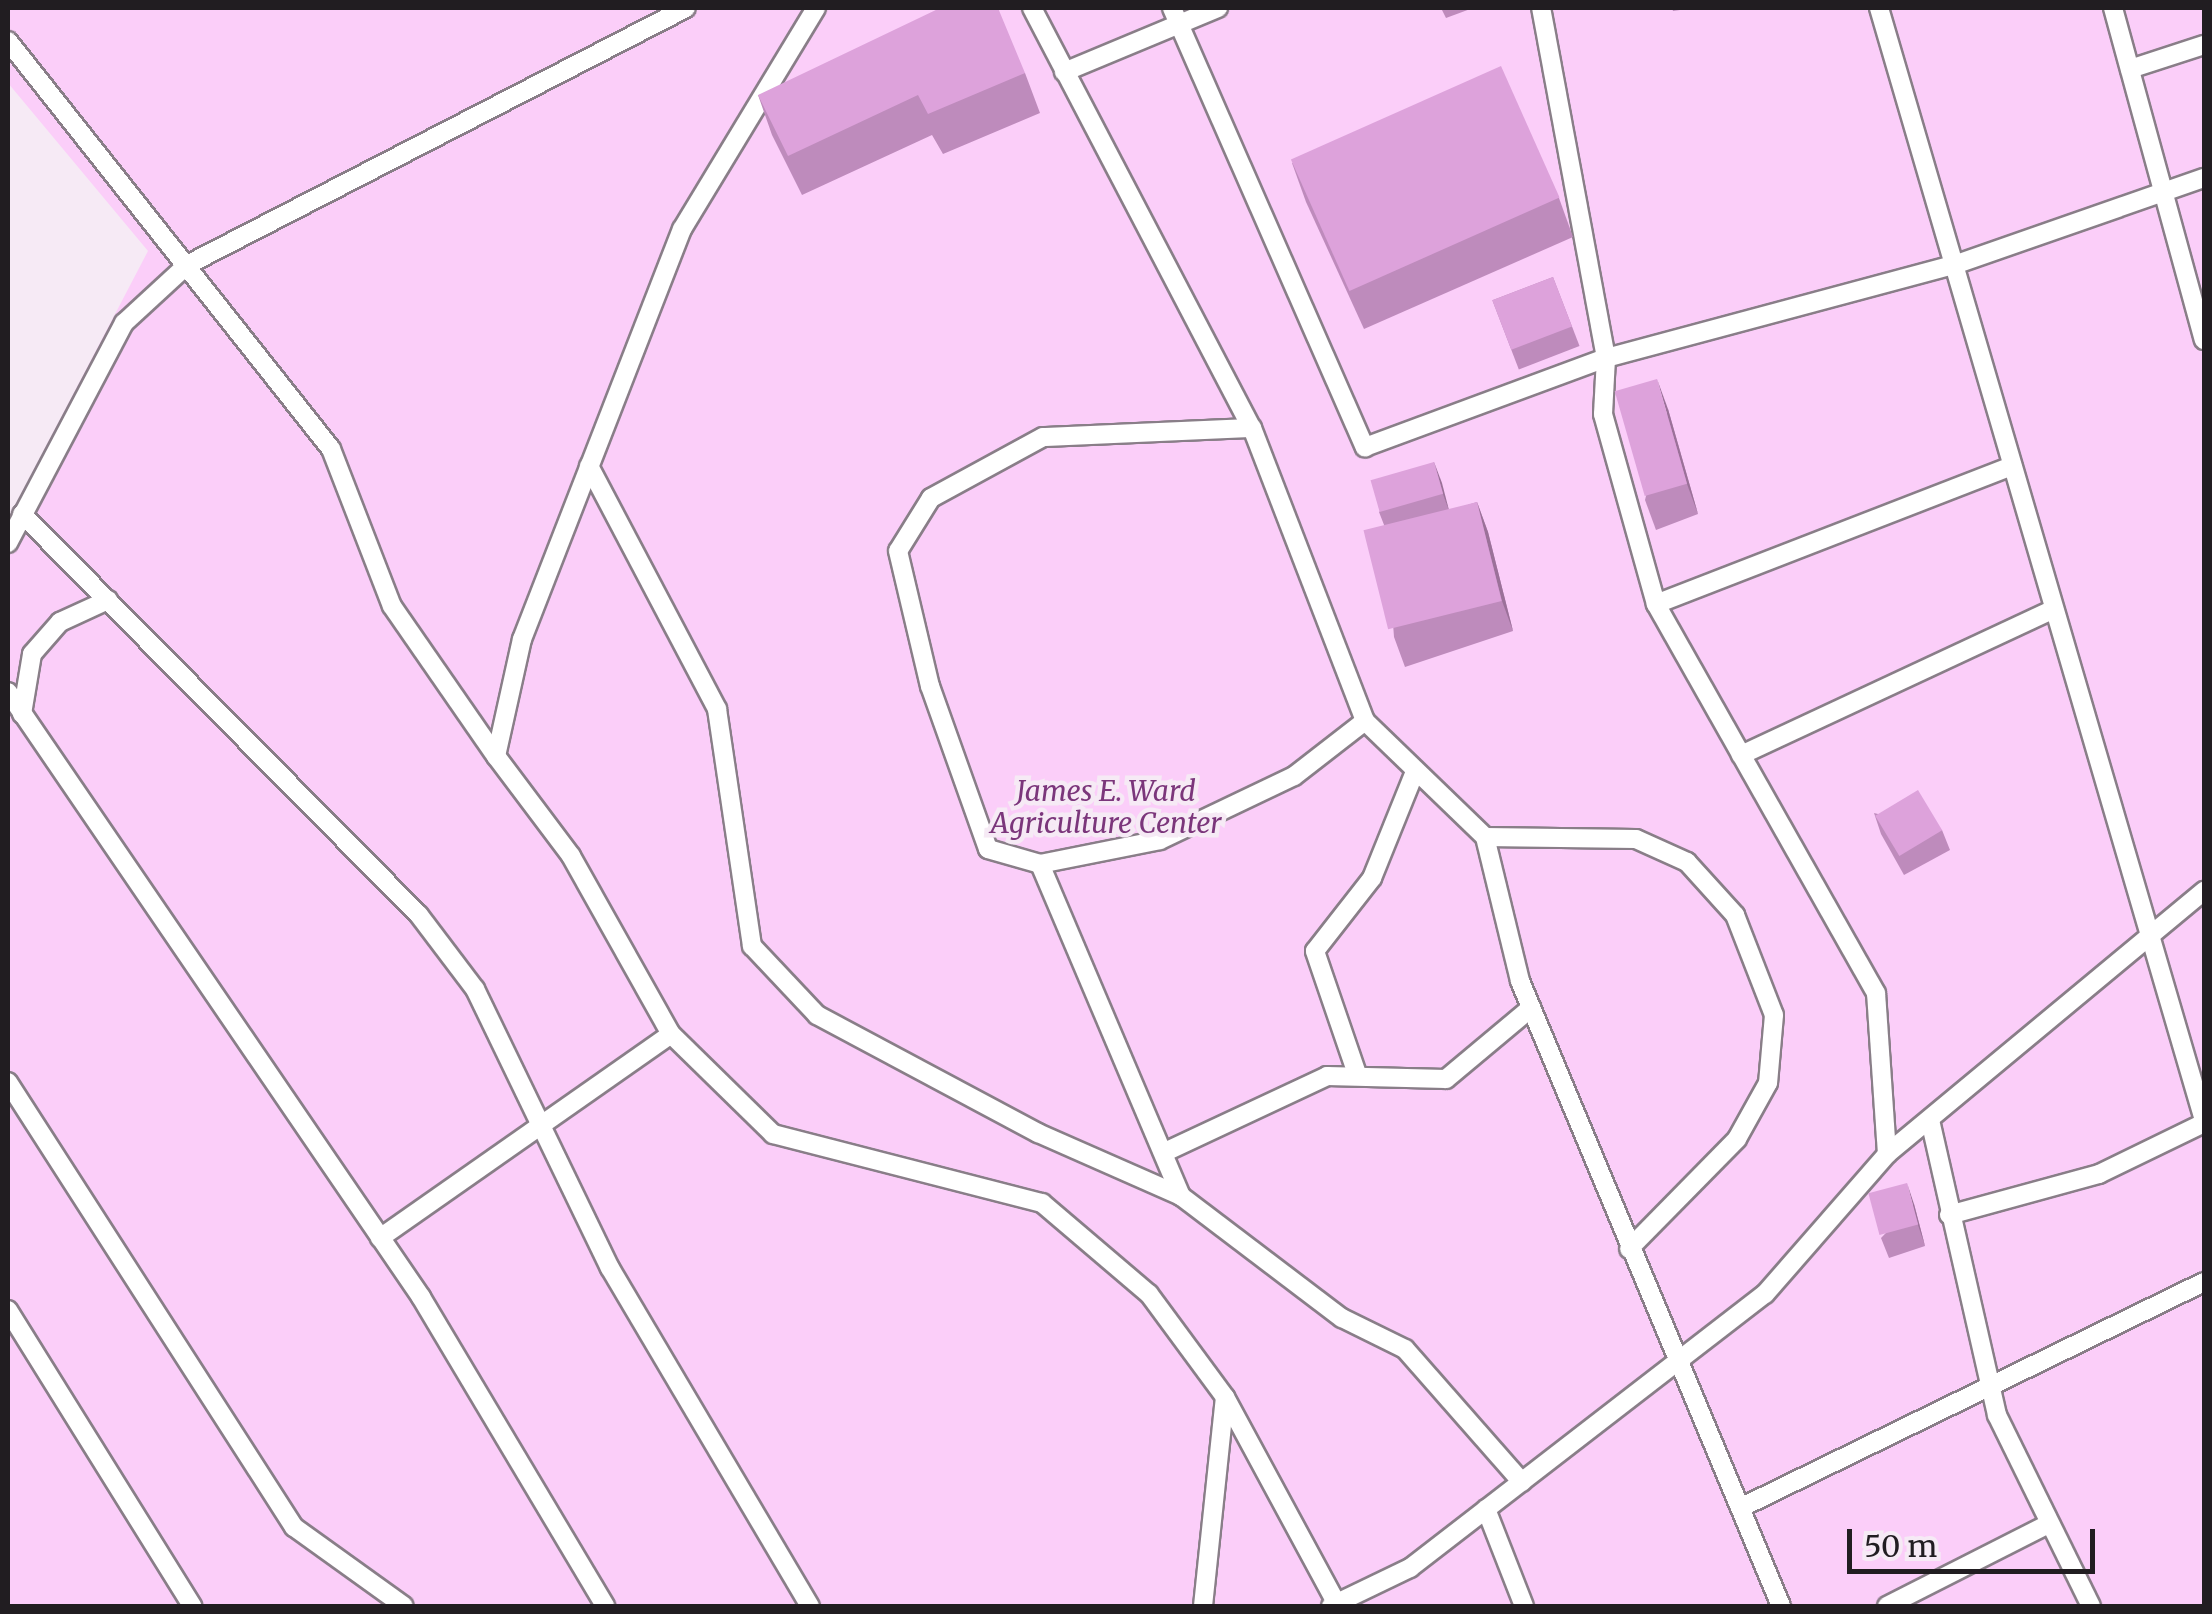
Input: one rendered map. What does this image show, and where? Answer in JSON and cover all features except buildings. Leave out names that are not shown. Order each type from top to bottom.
[{"type":"lane","points":[[8,542],[124,323],[186,265],[686,8]]},
{"type":"lane","points":[[496,756],[522,638],[682,229],[816,8]]},
{"type":"lane","points":[[1032,8],[1252,428],[1364,720],[1414,774],[1485,838],[1531,1008],[1628,1249],[1780,1606]]},
{"type":"lane","points":[[1064,72],[1175,14],[1218,8]]},
{"type":"lane","points":[[1542,8],[1606,358],[1603,414],[1656,604],[1876,993],[1888,1154]]},
{"type":"lane","points":[[1879,8],[2204,1121],[2099,1174],[1950,1216]]},
{"type":"lane","points":[[2113,8],[2204,340]]},
{"type":"lane","points":[[1175,14],[1365,447],[1606,358],[1954,265],[2204,178]]},
{"type":"lane","points":[[8,41],[331,448],[392,606],[571,856],[671,1034],[773,1134],[1042,1203],[1149,1294],[1225,1397],[1335,1606],[1410,1568],[1765,1294],[1888,1154],[2204,892]]},
{"type":"lane","points":[[2130,69],[2204,45]]},
{"type":"lane","points":[[1252,428],[1044,437],[931,498],[898,550],[930,686],[988,849],[1040,864],[1160,840],[1294,776],[1364,720]]},
{"type":"lane","points":[[589,466],[716,709],[752,946],[817,1015],[1038,1133],[1182,1196],[1342,1318],[1405,1349],[1522,1482]]},
{"type":"lane","points":[[1656,604],[2012,466]]},
{"type":"lane","points":[[22,514],[419,915],[475,990],[545,1123],[610,1268],[810,1606]]},
{"type":"lane","points":[[22,714],[32,654],[60,622],[108,600]]},
{"type":"lane","points":[[1741,755],[2054,609]]},
{"type":"lane","points":[[8,692],[380,1238],[605,1606]]},
{"type":"lane","points":[[1357,1074],[1321,990],[1315,950],[1372,878],[1414,774]]},
{"type":"lane","points":[[1485,838],[1636,839],[1687,862],[1735,914],[1774,1014],[1768,1082],[1737,1139],[1628,1249]]},
{"type":"lane","points":[[1040,864],[1182,1196]]},
{"type":"lane","points":[[1165,1152],[1327,1076],[1446,1079],[1531,1008]]},
{"type":"lane","points":[[380,1238],[671,1034]]},
{"type":"lane","points":[[11,1079],[294,1527],[404,1606]]},
{"type":"lane","points":[[1930,1120],[1990,1385],[2045,1526],[2090,1606]]},
{"type":"lane","points":[[1740,1508],[2204,1282]]},
{"type":"lane","points":[[8,1310],[192,1606]]},
{"type":"lane","points":[[1204,1606],[1225,1397]]},
{"type":"lane","points":[[1486,1509],[1524,1606]]},
{"type":"lane","points":[[1887,1606],[2045,1526]]},
{"type":"green space","name":"James E. Ward Agriculture Center","points":[[8,8],[2204,8],[2204,1606],[8,1606],[8,519],[148,251],[8,83]]}]
